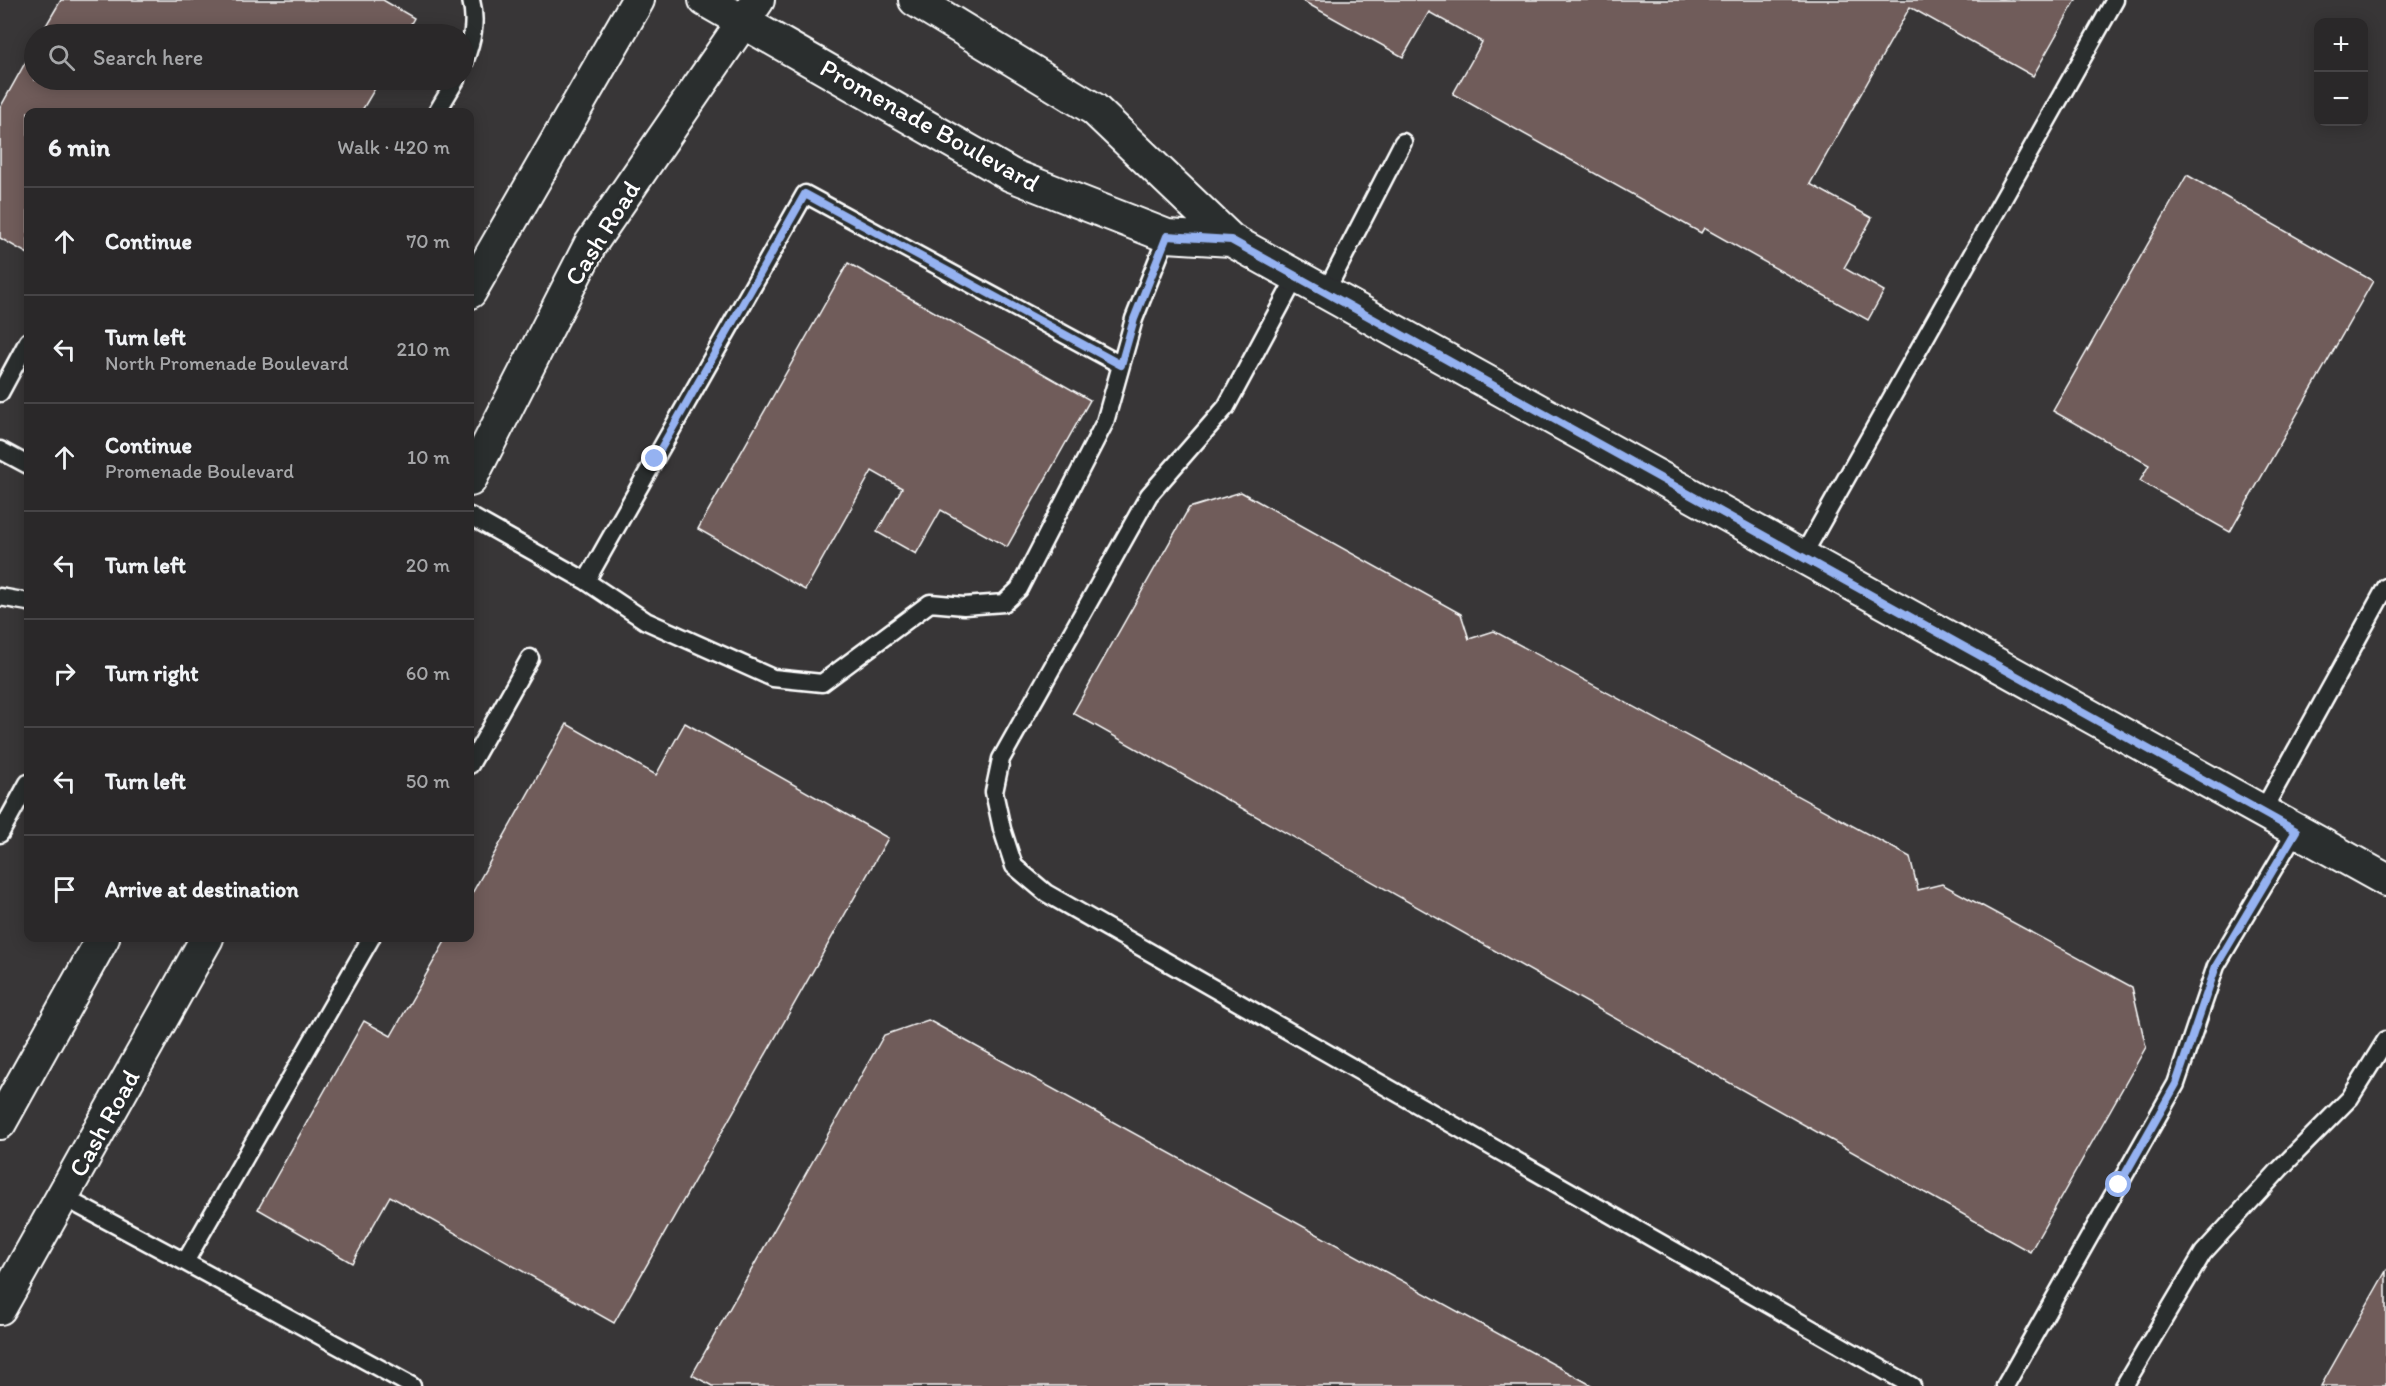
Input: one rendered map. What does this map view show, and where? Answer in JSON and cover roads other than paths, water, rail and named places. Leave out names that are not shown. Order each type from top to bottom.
[{"type":"street","points":[[474,285],[638,0]]},
{"type":"street","name":"Promenade Boulevard","points":[[705,0],[750,10],[1011,175],[1167,236],[1231,240]]},
{"type":"street","points":[[915,0],[1094,109],[1231,240],[2386,880]]},
{"type":"street","name":"Cash Road","points":[[474,472],[590,244],[750,10]]},
{"type":"street","points":[[0,1123],[101,942]]},
{"type":"street","name":"Cash Road","points":[[0,1308],[205,942]]},
{"type":"lane","points":[[471,0],[475,15],[474,24]]},
{"type":"lane","points":[[1802,557],[2115,0]]},
{"type":"lane","points":[[439,108],[450,90]]},
{"type":"lane","points":[[1325,293],[1403,142]]},
{"type":"lane","points":[[586,581],[805,194],[1121,365]]},
{"type":"lane","points":[[474,518],[586,581],[646,621],[773,678],[822,684],[930,603],[964,606],[1004,603],[1019,588],[1105,422],[1134,319],[1167,236]]},
{"type":"lane","points":[[1296,277],[1226,407],[1149,495],[1001,759],[994,792],[1002,829],[1014,866],[1046,893],[1912,1386]]},
{"type":"lane","points":[[0,393],[24,348]]},
{"type":"lane","points":[[0,450],[24,463]]},
{"type":"lane","points":[[2262,812],[2386,587]]},
{"type":"lane","points":[[0,597],[24,601]]},
{"type":"lane","points":[[474,758],[530,658]]},
{"type":"lane","points":[[0,834],[24,790]]},
{"type":"lane","points":[[2005,1386],[2176,1084],[2216,966],[2296,831]]},
{"type":"lane","points":[[185,1262],[369,942]]},
{"type":"lane","points":[[2124,1386],[2203,1253],[2280,1169],[2350,1098],[2384,1047]]},
{"type":"lane","points":[[63,1197],[412,1386]]}]
